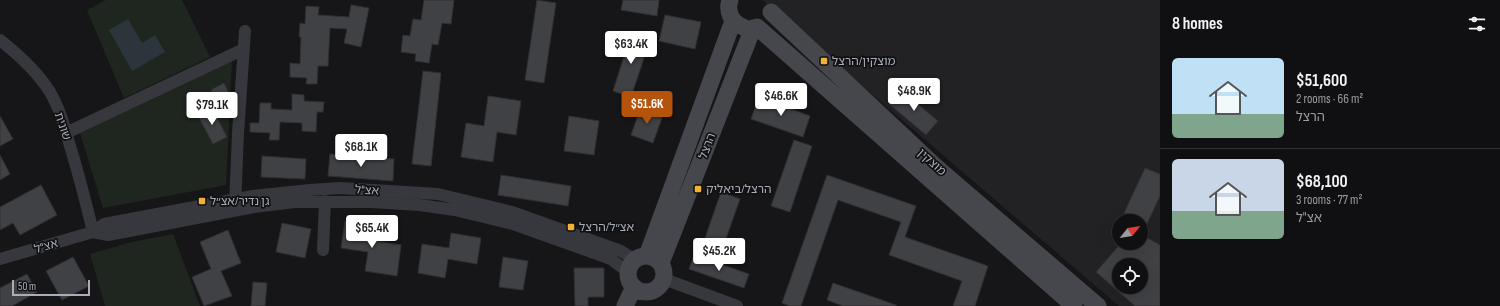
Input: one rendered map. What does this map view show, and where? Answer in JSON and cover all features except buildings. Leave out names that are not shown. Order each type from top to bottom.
[{"type":"street","points":[[728,8],[739,26],[755,28],[763,24],[768,19],[770,6]]},
{"type":"street","name":"מוצקין","points":[[770,6],[936,167],[1098,306]]},
{"type":"street","name":"הרצל","points":[[645,270],[728,8]]},
{"type":"street","name":"הרצל","points":[[625,306],[645,270],[755,28]]},
{"type":"street","name":"מוצקין","points":[[755,28],[1074,306]]},
{"type":"street","points":[[235,205],[245,31]]},
{"type":"street","name":"שונית","points":[[0,40],[20,56],[37,75],[50,93],[63,121],[83,188],[93,232]]},
{"type":"street","points":[[66,133],[244,48]]},
{"type":"street","name":"אצ\"ל","points":[[0,259],[93,232],[108,235],[235,205],[310,190],[340,188],[438,194],[512,212],[621,251],[645,270]]},
{"type":"street","points":[[322,250],[325,201]]},
{"type":"street","name":"אצ\"ל","points":[[235,205],[325,201],[419,205],[455,210],[513,224],[645,270]]},
{"type":"street","points":[[649,299],[642,292],[645,270],[737,306]]},
{"type":"shaded area","points":[[106,0],[182,0],[210,57],[124,98],[87,10]]},
{"type":"shaded area","points":[[762,0],[1160,0],[1160,306],[1119,306]]},
{"type":"shaded area","points":[[128,19],[142,43],[155,35],[165,52],[132,71],[109,30]]},
{"type":"shaded area","points":[[232,59],[226,185],[103,208],[80,133]]},
{"type":"shaded area","points":[[173,234],[200,306],[105,306],[90,254],[132,242]]},
{"type":"place","name":"מוצקין/הרצל","points":[[824,61]]},
{"type":"place","name":"הרצל/ביאליק","points":[[698,189]]},
{"type":"place","name":"גן נדיר/אצ״ל","points":[[202,201]]},
{"type":"place","name":"אצ״ל/הרצל","points":[[571,227]]}]
